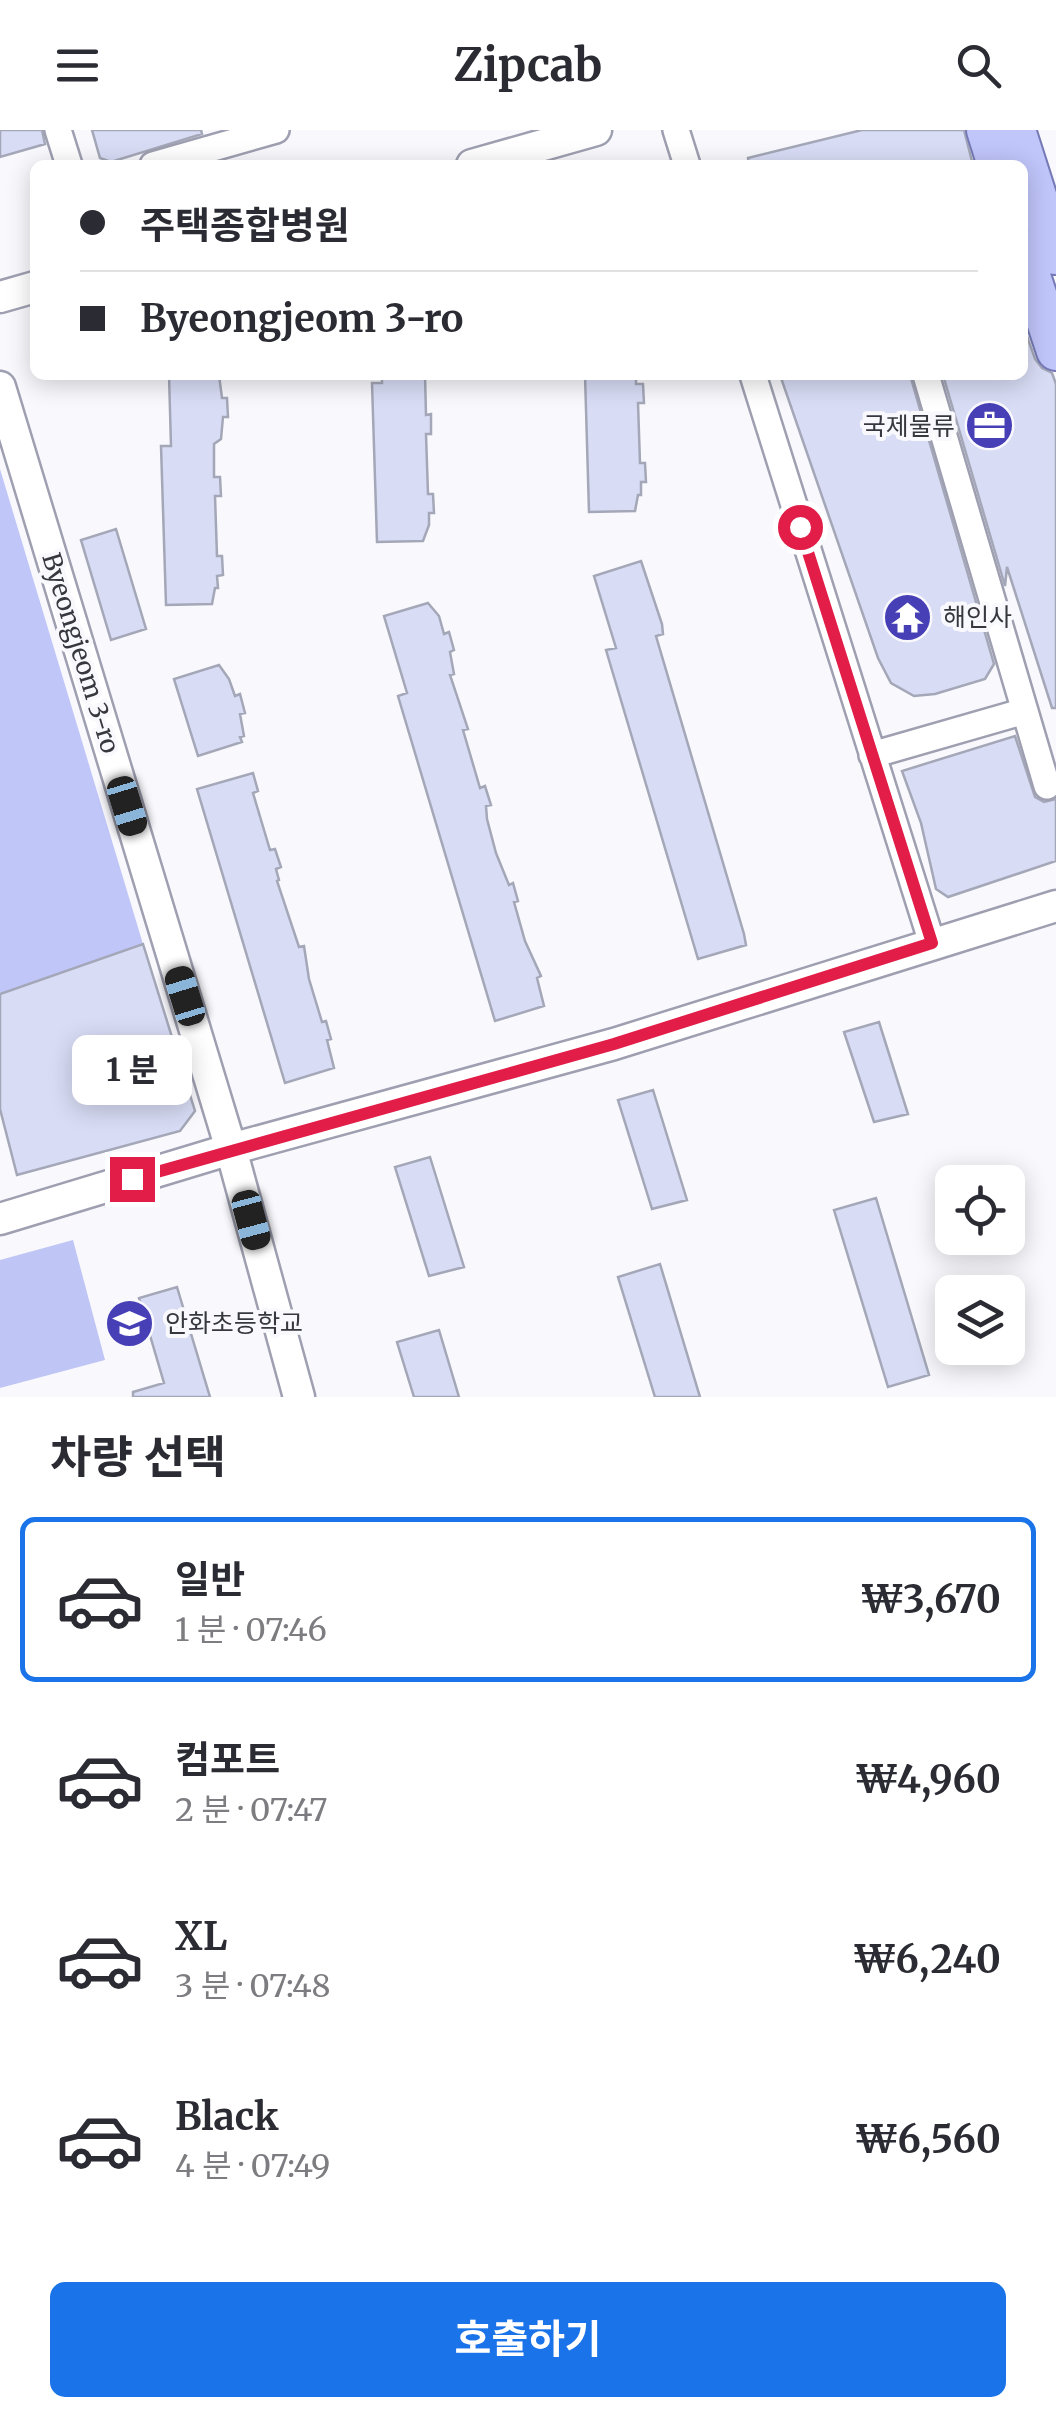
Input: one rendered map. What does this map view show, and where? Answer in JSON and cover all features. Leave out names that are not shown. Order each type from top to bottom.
[{"type":"main road","points":[[986,130],[995,160]]},
{"type":"main road","points":[[1016,130],[1026,160]]},
{"type":"main road","points":[[1028,167],[1056,254]]},
{"type":"main road","points":[[1028,266],[1056,352]]},
{"type":"street","points":[[58,130],[67,160]]},
{"type":"street","points":[[171,160],[276,130]]},
{"type":"street","points":[[490,160],[596,130]]},
{"type":"street","points":[[676,130],[685,160]]},
{"type":"street","points":[[0,297],[30,289]]},
{"type":"street","points":[[755,380],[932,943]]},
{"type":"street","points":[[927,380],[1047,786]]},
{"type":"street","name":"Byeongjeom 3-ro","points":[[0,387],[231,1149],[299,1397]]},
{"type":"street","points":[[872,755],[1025,711]]},
{"type":"street","points":[[0,1219],[231,1149],[614,1044],[1056,906]]},
{"type":"shaded area","points":[[0,469],[143,944],[0,994]]},
{"type":"shaded area","points":[[73,1240],[105,1360],[0,1388],[0,1260]]},
{"type":"building","points":[[0,130],[42,130],[45,144],[0,157]]},
{"type":"building","points":[[92,130],[201,130],[202,134],[118,160],[100,158]]},
{"type":"building","points":[[862,130],[964,130],[972,160],[748,160]]},
{"type":"building","points":[[1028,339],[1035,359],[1052,373],[1056,384],[1056,708],[1052,708],[1007,567],[1005,586],[944,380],[1028,380]]},
{"type":"building","points":[[169,380],[220,380],[222,398],[227,398],[228,417],[223,417],[221,439],[214,444],[214,477],[220,477],[221,496],[215,496],[217,556],[222,556],[223,575],[217,576],[218,588],[212,604],[166,605],[161,446],[171,446]]},
{"type":"building","points":[[425,380],[426,415],[431,414],[431,434],[426,434],[428,494],[433,494],[434,513],[429,513],[423,541],[377,542],[372,383]]},
{"type":"building","points":[[585,380],[636,380],[636,384],[643,384],[644,403],[638,403],[640,463],[645,463],[646,482],[641,482],[635,511],[589,512]]},
{"type":"building","points":[[782,380],[911,380],[994,664],[985,679],[914,696],[891,683],[878,658]]},
{"type":"building","points":[[116,529],[146,629],[111,640],[81,540]]},
{"type":"building","points":[[641,561],[662,624],[663,634],[656,636],[746,945],[698,959],[606,650],[616,648],[594,576]]},
{"type":"building","points":[[428,603],[439,616],[444,634],[449,632],[454,650],[450,652],[454,674],[450,675],[468,729],[463,730],[480,788],[485,786],[491,805],[486,806],[487,819],[496,853],[509,885],[513,883],[525,941],[541,976],[537,978],[544,1006],[495,1021],[398,696],[407,693],[384,616]]},
{"type":"building","points":[[219,665],[235,696],[240,694],[245,713],[240,714],[244,736],[240,737],[242,742],[198,756],[174,679]]},
{"type":"building","points":[[1015,736],[1035,797],[1044,802],[1056,799],[1056,861],[948,897],[936,889],[921,823],[902,771]]},
{"type":"building","points":[[253,773],[258,791],[253,793],[270,850],[275,849],[281,867],[276,869],[277,881],[299,947],[304,946],[309,979],[331,1039],[327,1040],[334,1068],[285,1083],[197,789]]},
{"type":"building","points":[[143,944],[195,1111],[180,1131],[17,1175],[0,1109],[0,994]]},
{"type":"building","points":[[879,1022],[908,1114],[874,1122],[844,1032]]},
{"type":"building","points":[[653,1090],[687,1200],[652,1209],[618,1100]]},
{"type":"building","points":[[430,1157],[464,1267],[429,1276],[395,1167]]},
{"type":"building","points":[[876,1198],[929,1375],[888,1387],[834,1210]]},
{"type":"building","points":[[660,1264],[700,1397],[655,1397],[618,1277]]},
{"type":"building","points":[[177,1287],[210,1397],[133,1397],[133,1392],[164,1383],[139,1298]]},
{"type":"building","points":[[439,1330],[459,1397],[414,1397],[397,1342]]},
{"type":"place","name":"국제물류","points":[[990,426]]},
{"type":"place","name":"해인사","points":[[908,617]]},
{"type":"place","name":"안화초등학교","points":[[130,1323]]},
{"type":"route","points":[[132,1179],[614,1044],[932,943],[800,527]]}]
